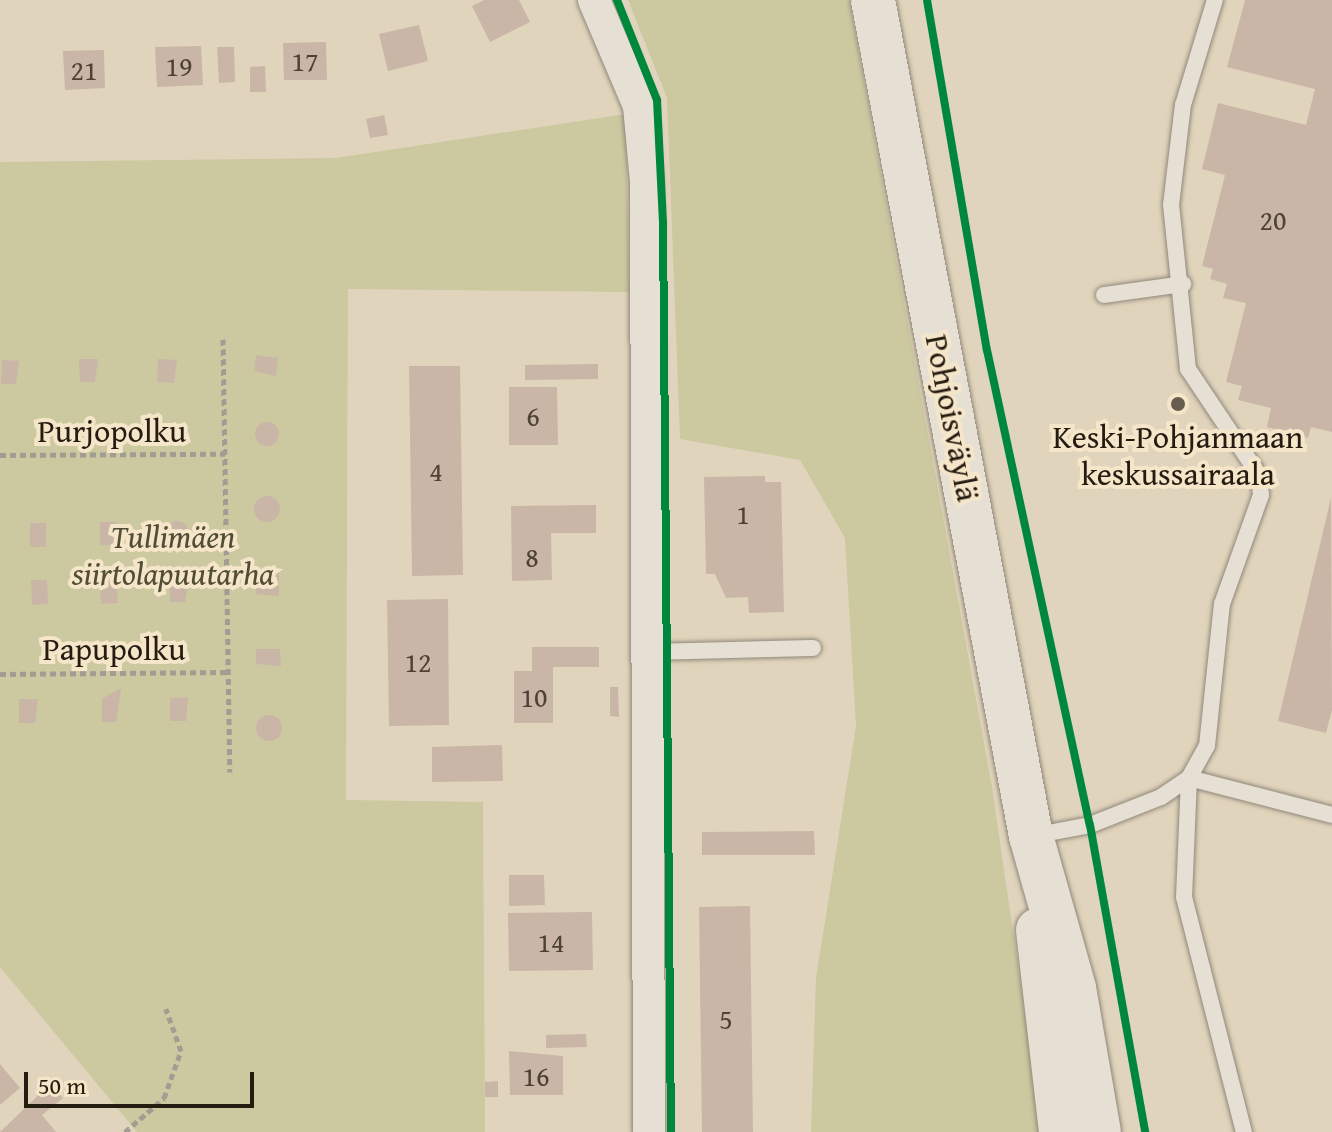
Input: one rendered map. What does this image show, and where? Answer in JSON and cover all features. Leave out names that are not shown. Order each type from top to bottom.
[{"type":"main road","name":"Pohjoisväylä","points":[[873,0],[1031,836],[1061,1132]]},
{"type":"main road","name":"Pohjoisväylä","points":[[1031,836],[1074,988],[1099,1132]]},
{"type":"street","points":[[594,0],[639,106],[646,181],[649,1132]]},
{"type":"lane","points":[[1215,0],[1171,165],[1188,369],[1259,475],[1261,495],[1222,604],[1207,746],[1189,778],[1184,897],[1244,1132]]},
{"type":"lane","points":[[1104,295],[1183,284]]},
{"type":"lane","points":[[648,652],[813,648]]},
{"type":"lane","points":[[1031,836],[1114,817],[1189,778],[1332,815]]},
{"type":"path","points":[[223,339],[230,772]]},
{"type":"path","points":[[125,1132],[164,1098],[181,1051],[166,1009]]},
{"type":"green space","points":[[628,0],[849,0],[992,787],[1042,1132],[811,1132],[816,978],[856,726],[845,538],[800,460],[680,439],[667,98]]},
{"type":"green space","name":"Tullimäen siirtolapuutarha","points":[[626,114],[629,292],[348,289],[346,800],[483,802],[485,1132],[137,1132],[0,967],[0,162],[336,158]]},
{"type":"building","points":[[484,0],[519,0],[530,22],[490,42],[472,6]]},
{"type":"building","points":[[1245,0],[1332,0],[1332,432],[1311,427],[1308,438],[1267,427],[1271,408],[1238,400],[1242,386],[1226,382],[1246,303],[1223,298],[1227,284],[1210,279],[1213,269],[1202,266],[1225,175],[1202,169],[1218,103],[1306,125],[1315,89],[1227,67]]},
{"type":"building","points":[[419,25],[428,61],[388,71],[379,34]]},
{"type":"building","points":[[326,42],[327,80],[284,80],[283,43]]},
{"type":"building","points":[[201,46],[203,85],[157,87],[155,47]]},
{"type":"building","points":[[217,47],[234,47],[235,82],[219,83]]},
{"type":"building","points":[[104,50],[105,88],[65,90],[63,51]]},
{"type":"building","points":[[265,66],[266,92],[250,92],[250,67]]},
{"type":"building","points":[[384,115],[388,135],[370,138],[366,119]]},
{"type":"building","points":[[256,355],[278,358],[276,376],[254,371]]},
{"type":"building","points":[[79,359],[98,359],[95,382],[80,382]]},
{"type":"building","points":[[158,359],[177,360],[174,383],[157,382]]},
{"type":"building","points":[[2,360],[19,361],[16,384],[1,384]]},
{"type":"building","points":[[598,364],[598,379],[525,380],[525,365]]},
{"type":"building","points":[[409,366],[460,366],[463,575],[412,576]]},
{"type":"building","points":[[509,387],[557,387],[558,445],[509,445]]},
{"type":"building","points":[[267,422],[276,425],[279,434],[276,443],[267,446],[258,443],[255,434],[258,425]]},
{"type":"building","points":[[765,476],[765,482],[781,482],[784,612],[749,613],[748,597],[726,598],[715,574],[706,574],[704,477]]},
{"type":"building","points":[[267,496],[276,500],[280,509],[276,518],[267,522],[258,518],[254,509],[258,500]]},
{"type":"building","points":[[1331,498],[1332,710],[1326,733],[1278,721]]},
{"type":"building","points":[[596,505],[596,533],[551,533],[552,580],[512,581],[511,506]]},
{"type":"building","points":[[173,521],[181,521],[188,532],[181,543],[173,543],[166,536],[166,528]]},
{"type":"building","points":[[100,522],[116,522],[116,545],[100,545]]},
{"type":"building","points":[[30,523],[46,523],[46,547],[30,547]]},
{"type":"building","points":[[203,566],[212,575],[203,584],[194,575]]},
{"type":"building","points":[[191,568],[185,602],[170,602],[170,578]]},
{"type":"building","points":[[279,568],[279,596],[256,594],[255,569]]},
{"type":"building","points":[[109,569],[123,569],[124,586],[117,586],[118,603],[101,604],[100,579],[109,578]]},
{"type":"building","points":[[31,580],[47,580],[48,604],[32,605]]},
{"type":"building","points":[[448,599],[449,725],[389,726],[387,600]]},
{"type":"building","points":[[532,647],[599,647],[599,667],[553,667],[553,723],[514,723],[514,671],[532,671]]},
{"type":"building","points":[[256,649],[280,649],[281,666],[256,664]]},
{"type":"building","points":[[610,687],[618,687],[619,717],[610,716]]},
{"type":"building","points":[[121,688],[116,722],[102,722],[102,699]]},
{"type":"building","points":[[188,697],[186,721],[170,721],[170,698]]},
{"type":"building","points":[[19,699],[38,699],[35,723],[19,723]]},
{"type":"building","points":[[269,715],[278,719],[282,728],[278,737],[269,741],[260,737],[256,728],[260,719]]},
{"type":"building","points":[[502,745],[503,781],[432,782],[432,747]]},
{"type":"building","points":[[814,831],[815,855],[702,855],[702,832]]},
{"type":"building","points":[[509,875],[544,875],[545,905],[509,906]]},
{"type":"building","points":[[750,906],[753,1132],[702,1132],[699,907]]},
{"type":"building","points":[[592,912],[593,970],[509,971],[508,913]]},
{"type":"building","points":[[586,1034],[587,1047],[546,1048],[546,1035]]},
{"type":"building","points":[[509,1051],[563,1056],[563,1095],[510,1095]]},
{"type":"building","points":[[0,1064],[20,1088],[0,1105]]},
{"type":"building","points":[[498,1081],[498,1097],[485,1097],[485,1082]]},
{"type":"building","points":[[50,1084],[63,1098],[42,1115],[56,1132],[0,1132]]},
{"type":"cycle path","points":[[617,0],[657,100],[663,222],[671,1132]]},
{"type":"cycle path","points":[[927,0],[987,350],[1090,825],[1145,1132]]},
{"type":"place","name":"Keski-Pohjanmaan keskussairaala","points":[[1178,404]]}]
